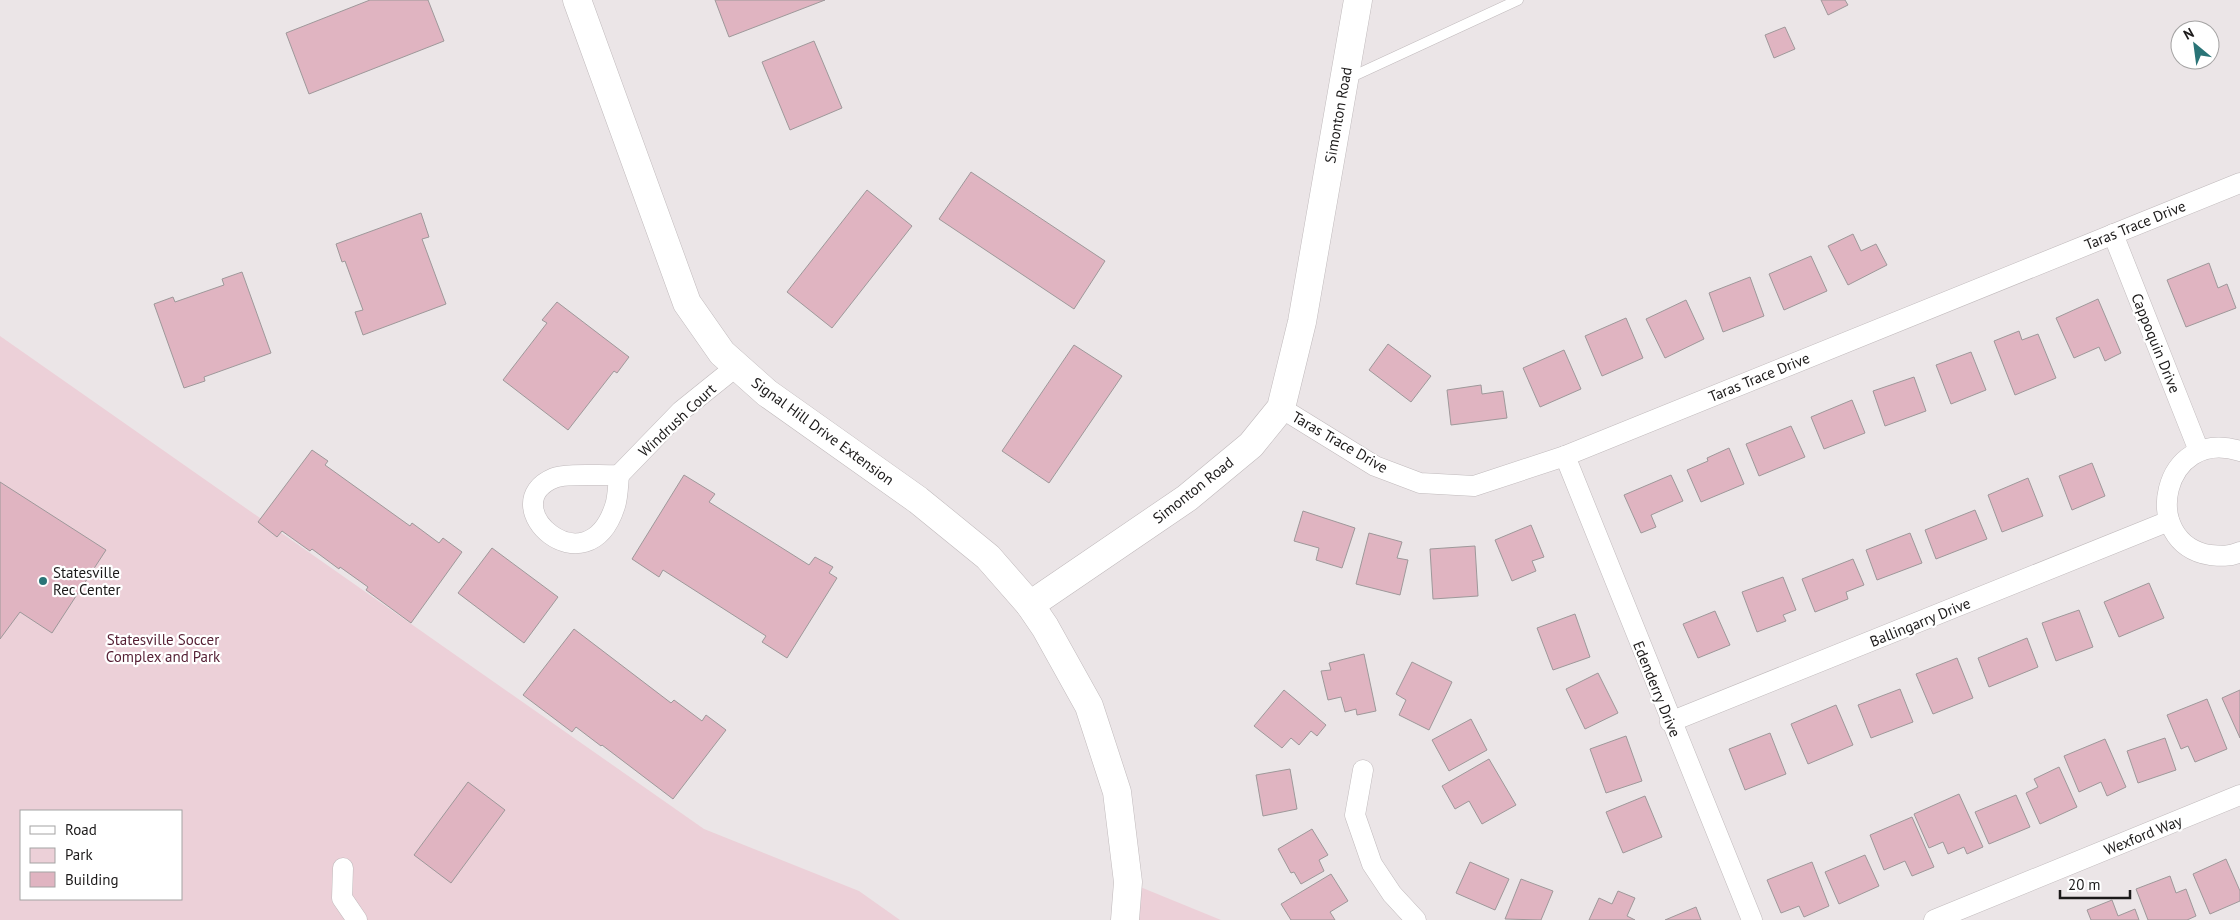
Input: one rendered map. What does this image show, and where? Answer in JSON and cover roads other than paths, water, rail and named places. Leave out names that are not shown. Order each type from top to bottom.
[{"type":"street","name":"Signal Hill Drive Extension","points":[[577,0],[687,303],[722,353],[767,393],[918,500],[988,558],[1030,605]]},
{"type":"street","name":"Simonton Road","points":[[1030,605],[1187,498],[1250,445],[1281,408],[1302,322],[1358,0]]},
{"type":"street","name":"Taras Trace Drive","points":[[1281,408],[1376,466],[1420,483],[1474,486],[1565,456],[2240,183]]},
{"type":"street","name":"Cappoquin Drive","points":[[2113,234],[2199,451]]},
{"type":"street","name":"Windrush Court","points":[[619,475],[681,411],[737,366]]},
{"type":"street","points":[[2239,556],[2202,553],[2184,542],[2169,521],[2165,500],[2171,478],[2180,464],[2199,451],[2223,447],[2240,451]]},
{"type":"street","name":"Edenderry Drive","points":[[1565,456],[1670,722],[1752,920]]},
{"type":"street","points":[[619,475],[616,504],[607,525],[594,539],[578,544],[550,536],[537,522],[533,507],[535,492],[543,483],[556,477],[619,475]]},
{"type":"street","name":"Ballingarry Drive","points":[[1670,722],[2169,521]]},
{"type":"street","points":[[1030,605],[1046,627],[1089,706],[1117,792],[1128,882],[1125,920]]},
{"type":"street","points":[[1364,770],[1355,816],[1372,864],[1392,894],[1416,920]]},
{"type":"street","name":"Wexford Way","points":[[1934,920],[2240,795]]},
{"type":"street","points":[[343,868],[342,898],[357,920]]},
{"type":"lane","points":[[1344,80],[1518,0]]},
{"type":"place","name":"Statesville Rec Center","points":[[43,581]]},
{"type":"park label","name":"Statesville Soccer Complex and Park","points":[[163,648]]}]
